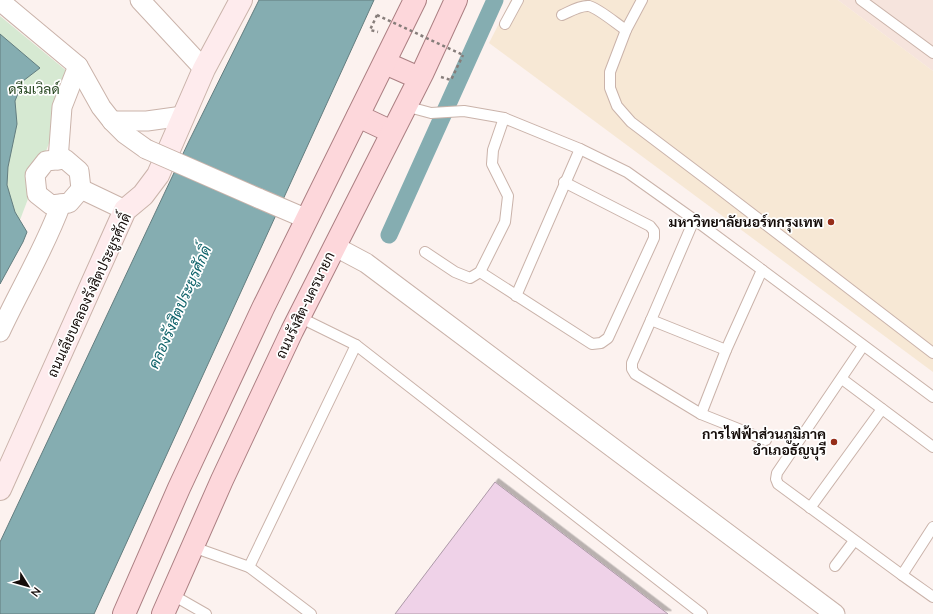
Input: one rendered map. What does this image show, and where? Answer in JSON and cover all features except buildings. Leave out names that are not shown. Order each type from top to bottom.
[{"type":"main road","points":[[124,614],[216,408],[415,0]]},
{"type":"main road","name":"ถนนรังสิต-นครนายก","points":[[163,614],[255,408],[334,246],[421,75],[456,0]]},
{"type":"main road","points":[[385,63],[421,75]]},
{"type":"main road","points":[[358,116],[392,132]]},
{"type":"street","points":[[140,0],[204,69]]},
{"type":"street","name":"ถนนเลียบคลองรังสิตประยูรศักดิ์","points":[[0,489],[125,210],[143,195],[158,175],[204,69],[241,0]]},
{"type":"street","points":[[0,1],[78,66],[101,106],[112,121],[125,134],[146,149],[307,219]]},
{"type":"street","points":[[58,160],[62,107],[78,66]]},
{"type":"street","points":[[112,121],[147,120],[183,116]]},
{"type":"street","points":[[64,159],[79,171],[81,189],[69,203],[51,205],[37,194],[35,175],[46,161],[58,160],[64,159]]},
{"type":"street","points":[[81,189],[125,210]]},
{"type":"street","points":[[0,332],[52,228],[61,204]]},
{"type":"street","points":[[334,246],[366,262],[835,614]]},
{"type":"lane","points":[[505,24],[518,0]]},
{"type":"lane","points":[[642,0],[626,30],[610,72],[610,88],[617,106],[631,122],[933,353]]},
{"type":"lane","points":[[861,0],[933,53]]},
{"type":"lane","points":[[562,15],[572,10],[588,6],[595,8],[626,30]]},
{"type":"lane","points":[[405,106],[432,113],[464,111],[504,118],[580,149],[627,172],[933,397]]},
{"type":"lane","points":[[425,252],[455,272],[470,278],[480,272],[505,222],[508,196],[492,164],[493,150],[504,118]]},
{"type":"lane","points":[[516,296],[564,182],[580,149]]},
{"type":"lane","points":[[480,272],[592,344],[601,343],[608,338],[654,238],[654,231],[650,226],[564,182]]},
{"type":"lane","points":[[694,220],[632,363],[632,369],[635,374],[701,414],[766,440]]},
{"type":"lane","points":[[701,414],[726,350],[762,270]]},
{"type":"lane","points":[[299,317],[356,345],[702,614]]},
{"type":"lane","points":[[651,320],[726,350]]},
{"type":"lane","points":[[249,567],[356,345]]},
{"type":"lane","points":[[864,346],[777,473],[776,479],[778,484],[933,598]]},
{"type":"lane","points":[[842,379],[933,447]]},
{"type":"lane","points":[[810,508],[882,409]]},
{"type":"lane","points":[[902,575],[933,527]]},
{"type":"lane","points":[[835,566],[854,541]]},
{"type":"lane","points":[[193,547],[249,567],[311,614]]},
{"type":"lane","points":[[172,594],[206,614]]},
{"type":"path","points":[[377,15],[463,55],[451,80],[421,75]]},
{"type":"shaded area","name":"มหาวิทยาลัยนอร์ทกรุงเทพ","points":[[511,0],[838,0],[933,71],[933,372],[489,43]]},
{"type":"shaded area","points":[[838,0],[933,0],[933,71]]},
{"type":"green space","name":"ดรีมเวิลด์","points":[[0,16],[74,77],[0,273]]},
{"type":"water","name":"คลองรังสิตประยูรศักดิ์","points":[[259,0],[374,0],[94,614],[0,614],[0,542],[189,141]]},
{"type":"water","points":[[0,34],[40,68],[23,81],[15,101],[17,124],[8,167],[7,185],[15,212],[27,232],[0,284]]},
{"type":"waterway","points":[[389,235],[495,0]]},
{"type":"place","name":"มหาวิทยาลัยนอร์ทกรุงเทพ","points":[[831,222]]},
{"type":"place","name":"การไฟฟ้าส่วนภูมิภาค อำเภอธัญบุรี","points":[[834,442]]}]
